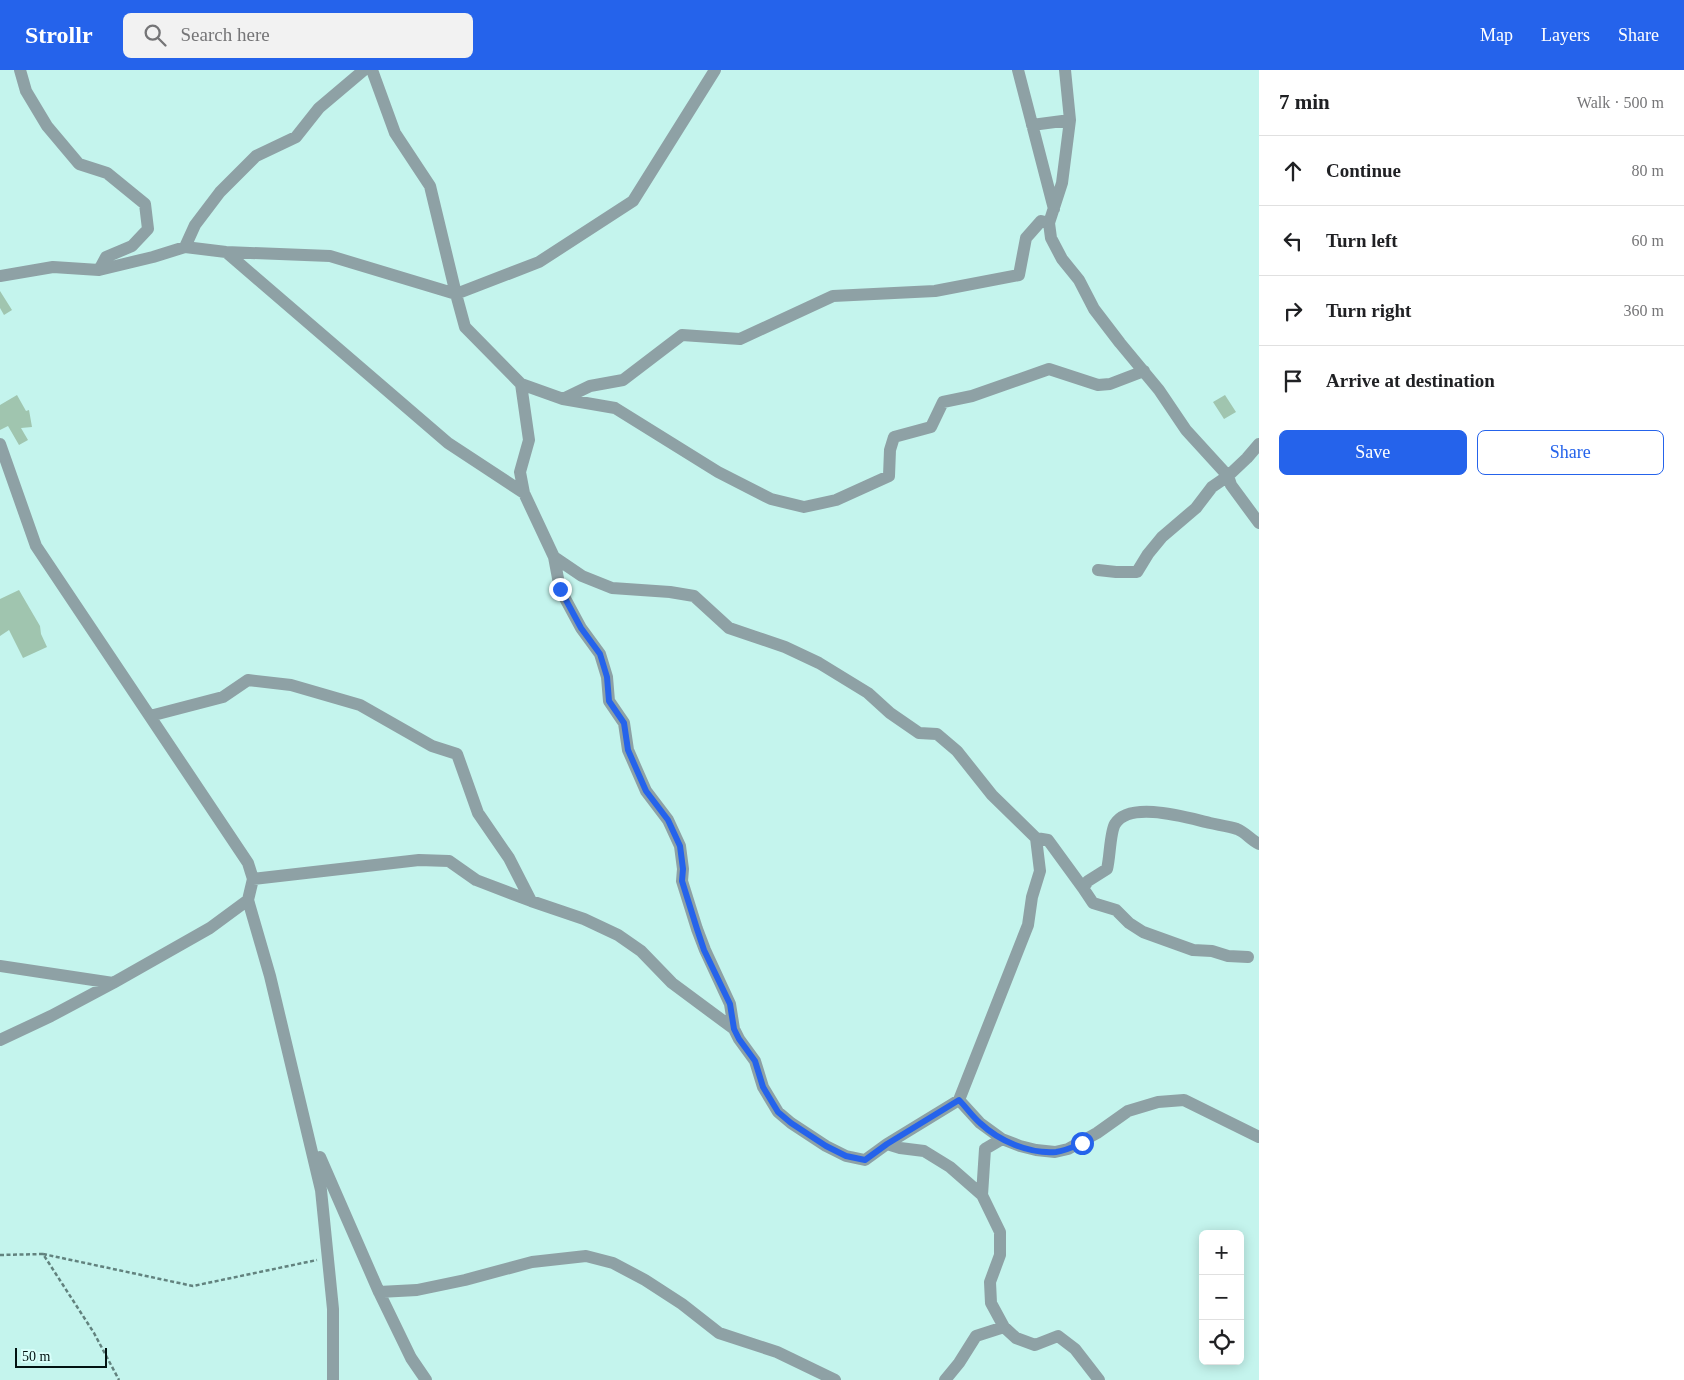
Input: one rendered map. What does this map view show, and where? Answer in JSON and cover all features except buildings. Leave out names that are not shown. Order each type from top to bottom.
[{"type":"street","points":[[20,70],[26,91],[47,126],[79,164],[107,173],[145,204],[148,229],[132,246],[106,257],[99,270]]},
{"type":"street","points":[[185,247],[196,225],[220,192],[256,156],[296,137],[319,108],[364,70]]},
{"type":"street","points":[[372,70],[395,132],[430,186],[465,327],[521,384],[563,399],[615,408],[718,472],[771,499],[804,507],[836,500],[889,476],[890,450],[894,437],[931,427],[943,402],[972,396],[1049,369],[1098,385],[1110,384],[1144,371]]},
{"type":"street","points":[[0,276],[53,267],[99,270],[154,258],[185,247],[226,252],[330,256],[456,294],[539,262],[633,201],[715,70]]},
{"type":"street","points":[[1018,70],[1054,209]]},
{"type":"street","points":[[1064,70],[1070,120],[1062,183],[1049,222],[1051,238],[1062,258],[1079,280],[1094,309],[1159,390],[1186,430],[1228,476],[1231,485],[1259,523]]},
{"type":"street","points":[[1032,125],[1070,120]]},
{"type":"street","points":[[563,399],[590,386],[623,380],[682,335],[740,339],[833,296],[935,291],[1019,275],[1026,238],[1041,221],[1049,222]]},
{"type":"street","points":[[226,252],[448,442],[524,494]]},
{"type":"street","points":[[521,384],[529,440],[520,472],[524,494],[554,556],[560,589],[581,628],[600,654],[607,677],[609,701],[624,723],[628,750],[646,791],[668,820],[680,846],[683,869],[682,881],[704,950],[730,1004],[734,1029],[755,1061],[763,1087],[778,1112],[826,1146],[846,1156],[865,1160],[887,1144],[959,1100],[1028,925],[1032,897],[1040,871],[1036,838]]},
{"type":"street","points":[[0,444],[36,546],[248,863],[253,879],[248,900],[270,976],[321,1190],[334,1309],[333,1380]]},
{"type":"street","points":[[1098,570],[1138,572],[1148,554],[1162,537],[1196,508],[1212,487],[1228,476],[1259,444]]},
{"type":"street","points":[[0,484],[13,483]]},
{"type":"street","points":[[554,556],[582,576],[612,588],[670,592],[694,596],[729,628],[785,648],[819,663],[868,693],[890,713],[919,733],[937,734],[957,751],[992,795],[1036,838],[1048,840],[1093,903],[1116,910],[1129,923],[1143,932],[1193,950],[1212,951],[1228,956],[1248,957]]},
{"type":"street","points":[[150,716],[223,697],[248,680],[291,685],[360,705],[432,746],[456,754],[478,813],[509,858],[531,902]]},
{"type":"street","points":[[1083,888],[1088,881],[1107,869],[1114,824],[1125,815],[1139,812],[1177,814],[1238,830],[1259,844]]},
{"type":"street","points":[[253,879],[419,860],[450,861],[476,880],[531,902],[584,919],[618,935],[641,951],[672,983],[734,1029]]},
{"type":"street","points":[[0,1040],[114,983],[210,928],[248,900]]},
{"type":"street","points":[[0,966],[114,983]]},
{"type":"street","points":[[959,1100],[980,1123],[1002,1139],[1036,1150],[1055,1152],[1068,1149],[1090,1138],[1128,1111],[1158,1102],[1184,1100],[1259,1137]]},
{"type":"street","points":[[306,1127],[378,1292],[411,1358],[426,1380]]},
{"type":"street","points":[[982,1195],[985,1149],[1002,1139]]},
{"type":"street","points":[[887,1144],[900,1148],[924,1151],[950,1167],[982,1195],[1000,1232],[1000,1255],[990,1282],[991,1303],[1004,1327],[1016,1338],[1035,1345],[1058,1336],[1075,1349],[1099,1380]]},
{"type":"street","points":[[378,1292],[417,1290],[465,1280],[532,1262],[586,1256],[613,1263],[645,1280],[682,1304],[719,1334],[777,1352],[835,1380]]},
{"type":"street","points":[[946,1380],[976,1336],[1004,1327]]},
{"type":"path","points":[[43,1254],[94,1333],[119,1380]]},
{"type":"path","points":[[0,1255],[43,1254],[193,1286],[328,1258]]},
{"type":"route","points":[[560,589],[581,628],[600,654],[607,677],[609,701],[624,723],[628,750],[646,791],[668,820],[680,846],[683,869],[682,881],[704,950],[730,1004],[734,1029],[755,1061],[763,1087],[778,1112],[826,1146],[846,1156],[865,1160],[887,1144],[959,1100],[980,1123],[1002,1139],[1020,1146],[1055,1152],[1082,1143]]}]
